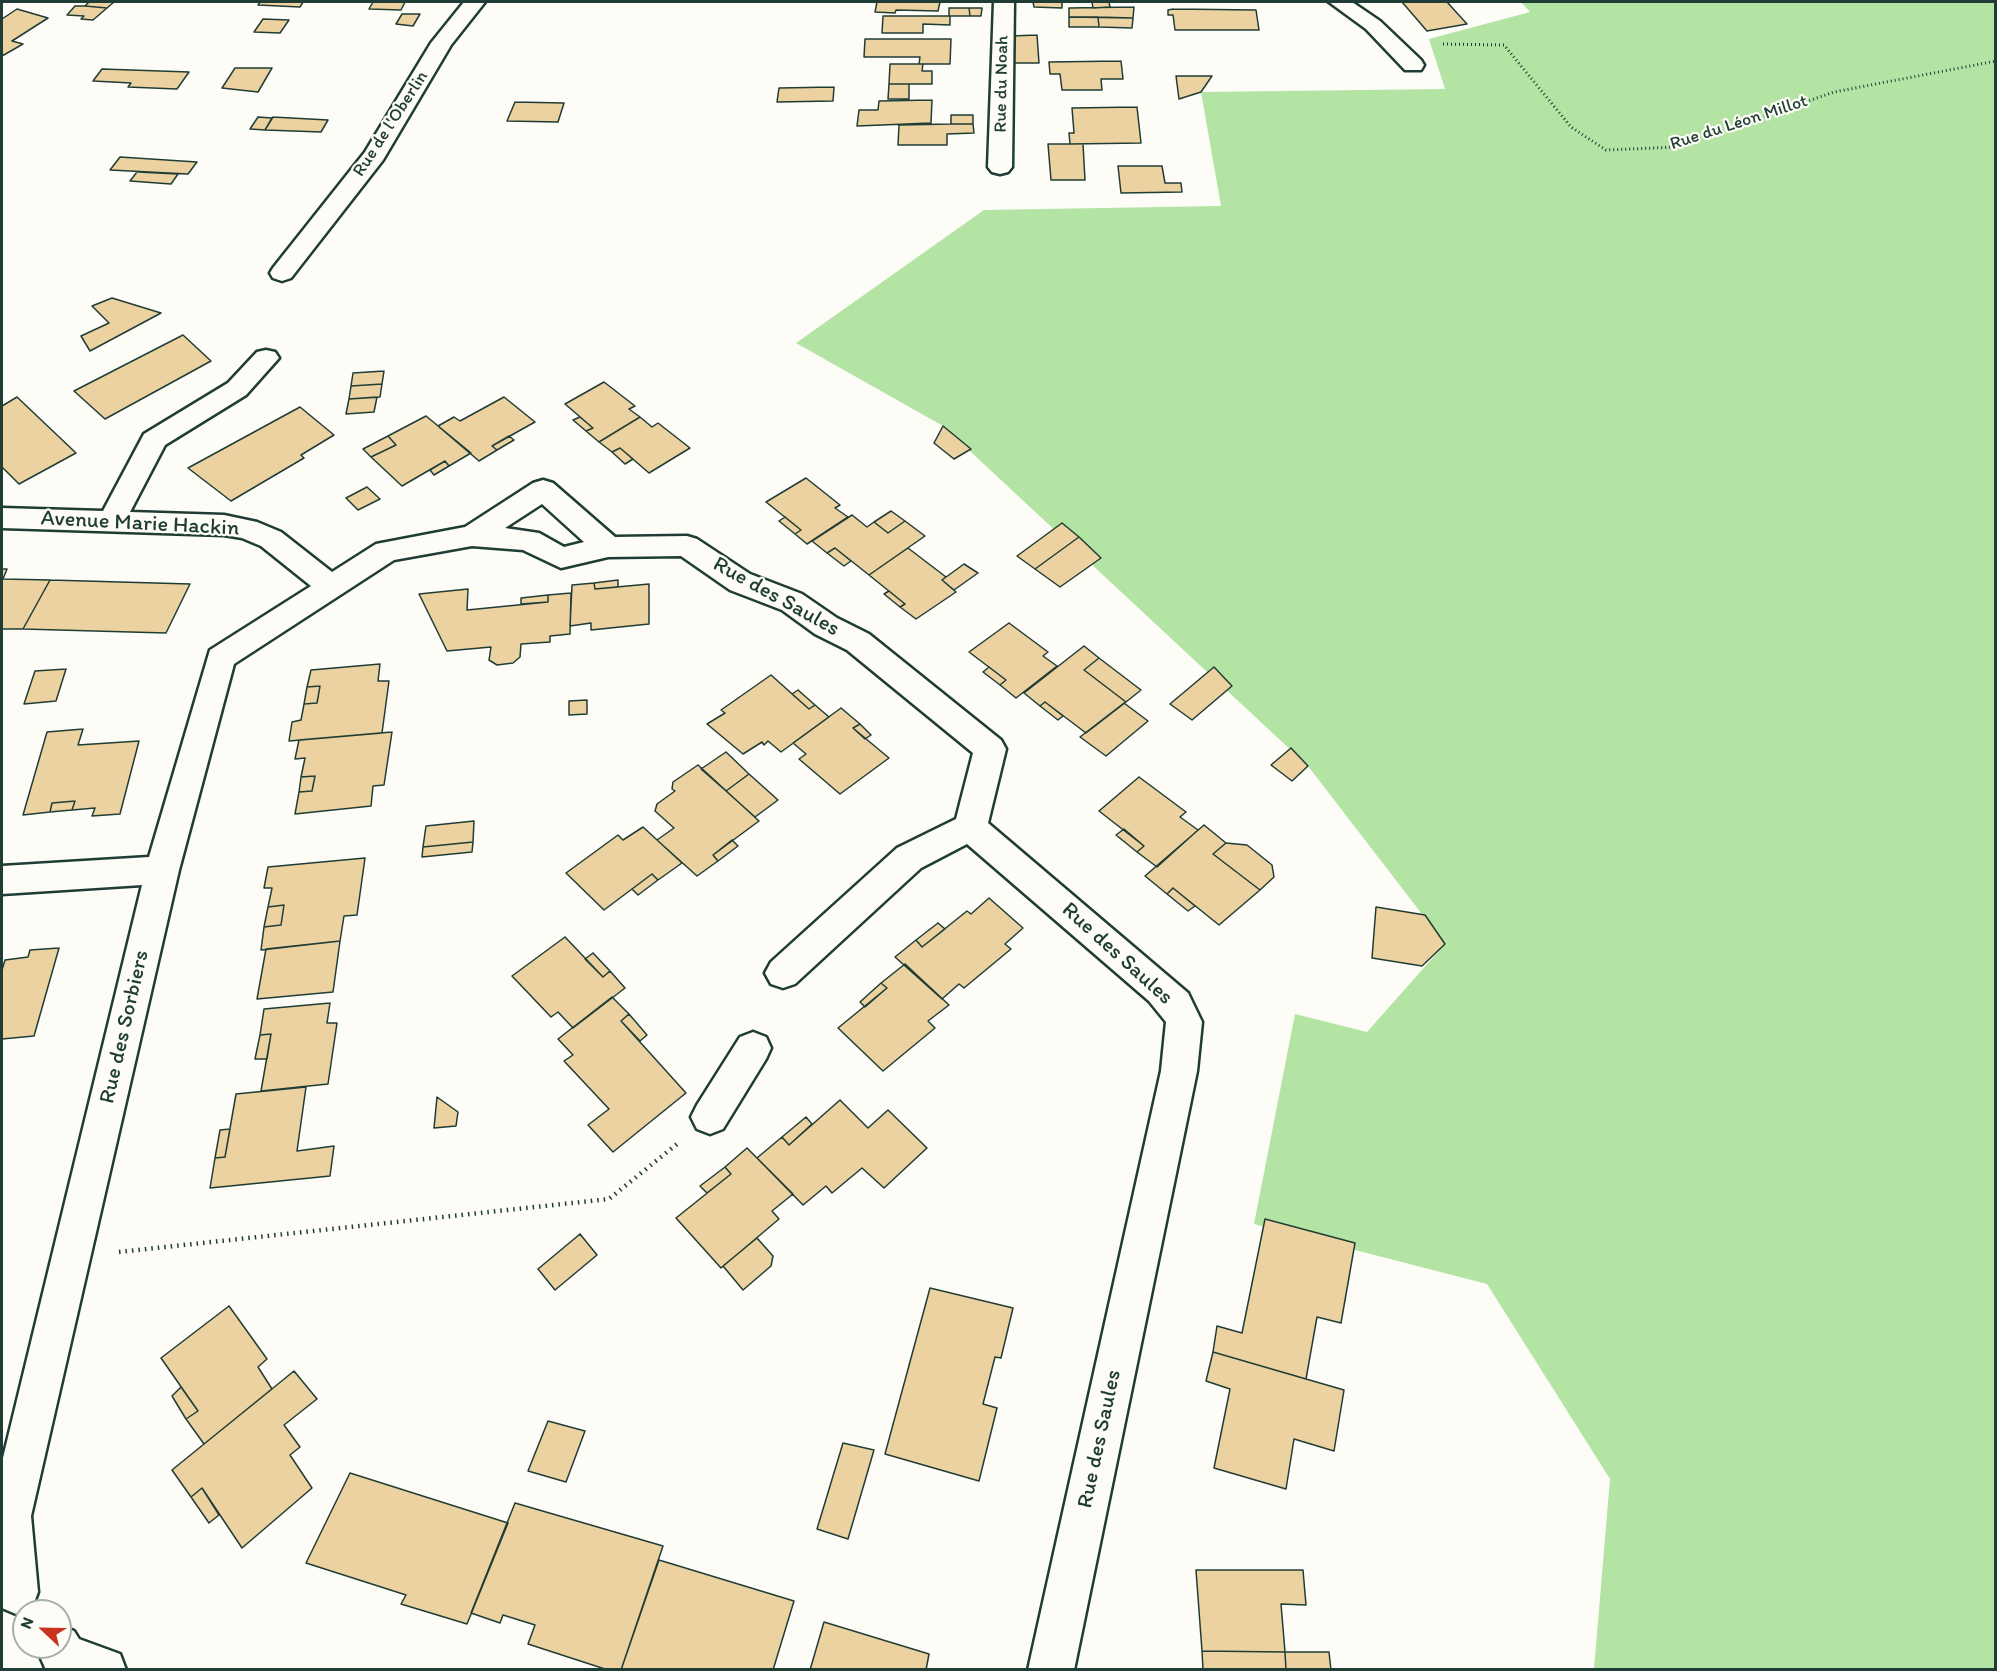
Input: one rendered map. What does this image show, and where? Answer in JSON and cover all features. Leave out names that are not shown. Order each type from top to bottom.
[{"type":"street","name":"Rue de l'Oberlin","points":[[282,273],[375,155],[442,43],[475,2]]},
{"type":"street","name":"Rue du Noah","points":[[1000,167],[1004,2]]},
{"type":"street","points":[[1339,2],[1373,25],[1413,65]]},
{"type":"street","points":[[111,522],[154,440],[237,389],[266,358]]},
{"type":"street","name":"Rue des Saules","points":[[472,536],[543,490],[608,547]]},
{"type":"street","name":"Avenue Marie Hackin","points":[[2,518],[224,525],[247,529],[271,538],[332,586]]},
{"type":"street","name":"Rue des Saules","points":[[386,551],[472,536],[529,540],[561,558],[608,547],[687,546],[740,582],[792,602],[826,626],[858,642],[990,749],[970,827],[1175,1004],[1184,1022],[1179,1071],[1051,1670]]},
{"type":"street","name":"Rue des Sorbiers","points":[[13,1599],[9,1516],[162,870],[221,658],[386,551]]},
{"type":"street","points":[[783,973],[909,858],[970,827]]},
{"type":"street","points":[[2,880],[162,870]]},
{"type":"street","points":[[710,1117],[753,1048]]},
{"type":"street","points":[[72,1659],[104,1670]]},
{"type":"path","name":"Rue du Léon Millot","points":[[1413,65],[1445,42],[1504,45],[1571,127],[1606,150],[1677,147],[1834,92],[1995,61]]},
{"type":"path","points":[[71,1257],[609,1199],[710,1117]]},
{"type":"green space","points":[[1521,2],[1995,2],[1995,1669],[1594,1669],[1610,1479],[1487,1284],[1254,1224],[1295,1014],[1367,1032],[1445,944],[1308,766],[943,426],[796,343],[984,210],[1221,206],[1201,92],[1445,89],[1429,39],[1530,12]]},
{"type":"building","points":[[89,2],[114,2],[107,8],[85,6]]},
{"type":"building","points":[[260,2],[303,2],[300,7],[258,5]]},
{"type":"building","points":[[373,2],[405,2],[401,10],[369,9]]},
{"type":"building","points":[[877,2],[940,2],[938,11],[896,10],[895,13],[875,12]]},
{"type":"building","points":[[1033,2],[1062,2],[1062,8],[1034,7]]},
{"type":"building","points":[[1092,2],[1109,2],[1110,7],[1093,8]]},
{"type":"building","points":[[1402,2],[1447,2],[1467,24],[1427,31]]},
{"type":"building","points":[[75,6],[107,8],[93,20],[81,19],[84,16],[67,15]]},
{"type":"building","points":[[1134,7],[1133,18],[1069,17],[1069,8]]},
{"type":"building","points":[[949,8],[969,8],[970,16],[949,16]]},
{"type":"building","points":[[969,8],[982,8],[981,16],[970,16]]},
{"type":"building","points":[[17,9],[48,18],[12,41],[23,44],[2,56],[2,19]]},
{"type":"building","points":[[1168,10],[1256,10],[1259,30],[1175,30],[1173,15],[1168,15]]},
{"type":"building","points":[[402,14],[420,14],[413,26],[396,24]]},
{"type":"building","points":[[883,16],[950,16],[950,25],[923,24],[923,33],[882,33]]},
{"type":"building","points":[[1069,17],[1098,17],[1099,27],[1069,27]]},
{"type":"building","points":[[1098,17],[1133,18],[1132,28],[1099,27]]},
{"type":"building","points":[[263,19],[289,20],[280,33],[254,32]]},
{"type":"building","points":[[1037,35],[1039,63],[1014,63],[1011,36]]},
{"type":"building","points":[[865,39],[951,39],[950,64],[919,64],[920,57],[864,57]]},
{"type":"building","points":[[1121,61],[1123,79],[1101,79],[1102,90],[1062,90],[1060,74],[1050,74],[1049,62]]},
{"type":"building","points":[[890,64],[923,64],[922,71],[932,71],[932,84],[889,84]]},
{"type":"building","points":[[235,68],[272,68],[258,92],[222,88]]},
{"type":"building","points":[[102,69],[189,72],[177,89],[128,87],[131,83],[93,81]]},
{"type":"building","points":[[1176,76],[1212,76],[1201,92],[1179,99]]},
{"type":"building","points":[[889,84],[909,84],[909,99],[888,99]]},
{"type":"building","points":[[834,87],[833,101],[777,102],[779,88]]},
{"type":"building","points":[[932,100],[931,123],[857,126],[859,110],[878,110],[879,101]]},
{"type":"building","points":[[515,102],[564,103],[558,122],[507,121]]},
{"type":"building","points":[[1137,107],[1141,143],[1070,144],[1069,133],[1074,133],[1072,108]]},
{"type":"building","points":[[951,115],[973,115],[973,124],[951,124]]},
{"type":"building","points":[[258,117],[272,118],[265,130],[250,129]]},
{"type":"building","points":[[273,117],[328,120],[321,132],[265,130]]},
{"type":"building","points":[[973,124],[974,133],[947,134],[947,145],[898,145],[899,125]]},
{"type":"building","points":[[1048,144],[1083,144],[1085,180],[1051,180]]},
{"type":"building","points":[[120,157],[197,162],[188,174],[110,170]]},
{"type":"building","points":[[1118,166],[1162,166],[1165,183],[1181,183],[1182,192],[1121,193]]},
{"type":"building","points":[[137,172],[178,174],[171,184],[130,181]]},
{"type":"building","points":[[112,298],[161,313],[90,351],[81,336],[109,323],[92,306]]},
{"type":"building","points":[[183,335],[211,361],[105,419],[74,391]]},
{"type":"building","points":[[384,371],[382,384],[351,386],[353,373]]},
{"type":"building","points":[[604,382],[635,406],[629,409],[640,417],[599,442],[586,431],[593,428],[565,404]]},
{"type":"building","points":[[382,384],[380,397],[349,399],[351,386]]},
{"type":"building","points":[[17,397],[76,453],[19,484],[2,467],[2,406]]},
{"type":"building","points":[[377,397],[374,412],[346,414],[349,399]]},
{"type":"building","points":[[504,397],[535,422],[492,446],[497,450],[479,461],[438,426],[454,417],[460,421]]},
{"type":"building","points":[[300,407],[334,435],[301,455],[304,458],[231,501],[188,468]]},
{"type":"building","points":[[426,416],[471,453],[449,466],[445,461],[402,486],[371,457],[396,445],[388,436]]},
{"type":"building","points":[[580,417],[593,428],[586,431],[573,420]]},
{"type":"building","points":[[640,417],[652,427],[658,423],[690,448],[649,473],[620,448],[612,452],[599,442]]},
{"type":"building","points":[[943,426],[971,449],[954,459],[934,443]]},
{"type":"building","points":[[388,436],[396,445],[371,457],[363,449]]},
{"type":"building","points":[[509,436],[514,440],[497,450],[492,446]]},
{"type":"building","points":[[620,448],[633,459],[625,464],[612,452]]},
{"type":"building","points":[[445,461],[449,466],[434,475],[430,470]]},
{"type":"building","points":[[806,478],[840,505],[835,508],[848,517],[807,544],[795,534],[801,530],[766,502]]},
{"type":"building","points":[[367,487],[380,499],[358,510],[346,498]]},
{"type":"building","points":[[891,511],[905,521],[888,533],[874,522]]},
{"type":"building","points":[[852,515],[867,527],[874,522],[888,533],[905,521],[925,536],[869,575],[835,548],[827,553],[812,541]]},
{"type":"building","points":[[785,517],[801,530],[795,534],[779,521]]},
{"type":"building","points":[[1062,523],[1079,537],[1035,569],[1017,556]]},
{"type":"building","points":[[1079,537],[1101,558],[1060,587],[1035,569]]},
{"type":"building","points":[[835,548],[851,561],[844,566],[827,553]]},
{"type":"building","points":[[908,548],[946,577],[942,580],[956,592],[916,619],[900,607],[905,604],[869,575]]},
{"type":"building","points":[[964,564],[978,573],[954,590],[942,580]]},
{"type":"building","points":[[2,569],[7,569],[3,579],[50,580],[23,629],[2,629]]},
{"type":"building","points":[[50,580],[190,584],[166,633],[23,629]]},
{"type":"building","points":[[618,580],[618,587],[595,589],[594,583]]},
{"type":"building","points":[[594,583],[595,589],[649,584],[649,624],[591,630],[591,623],[570,626],[572,585]]},
{"type":"building","points":[[468,589],[467,610],[548,602],[548,595],[571,593],[570,634],[550,636],[550,642],[521,644],[520,657],[513,663],[497,665],[489,660],[491,647],[447,651],[419,594]]},
{"type":"building","points":[[889,591],[905,604],[900,607],[884,594]]},
{"type":"building","points":[[548,595],[548,602],[521,604],[521,598]]},
{"type":"building","points":[[1009,623],[1048,652],[1043,656],[1057,666],[1016,698],[1000,685],[1006,680],[969,652]]},
{"type":"building","points":[[1084,646],[1099,658],[1084,670],[1126,702],[1086,733],[1045,702],[1040,706],[1024,693]]},
{"type":"building","points":[[1099,658],[1141,690],[1126,702],[1084,670]]},
{"type":"building","points":[[380,664],[378,681],[389,681],[382,733],[289,741],[292,722],[301,720],[304,704],[317,703],[320,686],[307,687],[311,670]]},
{"type":"building","points":[[989,667],[1006,680],[1000,685],[983,672]]},
{"type":"building","points":[[1214,667],[1232,686],[1192,720],[1170,704]]},
{"type":"building","points":[[66,669],[56,701],[24,704],[35,671]]},
{"type":"building","points":[[771,675],[809,709],[815,705],[829,717],[781,752],[768,741],[764,745],[762,742],[743,754],[707,724],[725,713],[721,710]]},
{"type":"building","points":[[320,686],[317,703],[304,704],[307,687]]},
{"type":"building","points":[[798,690],[815,705],[809,709],[792,694]]},
{"type":"building","points":[[587,700],[587,714],[569,715],[569,701]]},
{"type":"building","points":[[1045,702],[1063,716],[1058,720],[1040,706]]},
{"type":"building","points":[[1124,703],[1148,721],[1106,756],[1080,737]]},
{"type":"building","points":[[841,708],[860,724],[853,728],[889,758],[840,794],[799,759],[806,754],[793,743]]},
{"type":"building","points":[[860,724],[871,735],[865,739],[853,728]]},
{"type":"building","points":[[83,729],[78,745],[139,741],[120,814],[92,816],[95,808],[72,810],[75,801],[52,803],[50,812],[23,815],[47,732]]},
{"type":"building","points":[[392,732],[384,785],[373,786],[371,806],[295,814],[299,792],[312,791],[315,776],[301,777],[305,758],[295,759],[299,740]]},
{"type":"building","points":[[1291,748],[1308,766],[1292,781],[1271,765]]},
{"type":"building","points":[[726,752],[749,774],[726,791],[701,769]]},
{"type":"building","points":[[698,765],[759,821],[713,855],[718,861],[697,876],[657,840],[674,828],[655,811],[657,804],[675,791],[672,789],[673,782]]},
{"type":"building","points":[[749,774],[778,800],[755,817],[726,791]]},
{"type":"building","points":[[315,776],[312,791],[299,792],[301,777]]},
{"type":"building","points":[[1139,777],[1186,812],[1180,817],[1198,830],[1157,867],[1137,852],[1144,846],[1099,811]]},
{"type":"building","points":[[75,801],[72,810],[50,812],[52,803]]},
{"type":"building","points":[[474,821],[473,842],[423,847],[426,826]]},
{"type":"building","points":[[1204,825],[1226,843],[1213,854],[1260,890],[1219,925],[1173,888],[1167,894],[1145,876]]},
{"type":"building","points":[[643,827],[682,863],[658,880],[652,874],[604,910],[566,873],[618,835],[623,840]]},
{"type":"building","points":[[1124,829],[1144,846],[1137,852],[1116,835]]},
{"type":"building","points":[[732,840],[738,846],[718,861],[713,855]]},
{"type":"building","points":[[473,842],[472,852],[422,857],[423,847]]},
{"type":"building","points":[[1226,843],[1247,845],[1272,865],[1274,877],[1260,890],[1213,854]]},
{"type":"building","points":[[365,858],[357,915],[344,916],[340,941],[261,950],[264,927],[281,925],[284,905],[268,907],[272,888],[264,888],[268,867]]},
{"type":"building","points":[[652,874],[658,880],[638,895],[632,889]]},
{"type":"building","points":[[1173,888],[1195,906],[1188,911],[1167,894]]},
{"type":"building","points":[[989,898],[1023,928],[1005,944],[1011,949],[964,988],[959,984],[942,999],[895,957],[916,940],[922,947],[967,911],[971,914]]},
{"type":"building","points":[[284,905],[281,925],[264,927],[268,907]]},
{"type":"building","points":[[1376,907],[1425,915],[1445,944],[1422,966],[1372,958]]},
{"type":"building","points":[[938,923],[945,929],[922,947],[916,940]]},
{"type":"building","points":[[565,937],[603,977],[610,971],[625,988],[573,1028],[558,1012],[551,1017],[512,976]]},
{"type":"building","points":[[340,941],[333,992],[257,999],[266,949]]},
{"type":"building","points":[[59,948],[34,1036],[2,1039],[2,970],[5,960],[28,957],[30,950]]},
{"type":"building","points":[[593,953],[610,971],[603,977],[585,959]]},
{"type":"building","points":[[905,964],[949,1005],[928,1021],[935,1028],[883,1071],[838,1028],[887,988],[881,983]]},
{"type":"building","points":[[881,983],[887,988],[865,1007],[860,1002]]},
{"type":"building","points":[[612,997],[629,1014],[621,1021],[686,1093],[613,1152],[588,1125],[609,1109],[564,1061],[573,1055],[558,1039]]},
{"type":"building","points":[[330,1003],[327,1023],[337,1023],[328,1084],[261,1091],[271,1034],[260,1035],[264,1009]]},
{"type":"building","points":[[629,1014],[647,1035],[640,1041],[621,1021]]},
{"type":"building","points":[[271,1034],[267,1059],[255,1059],[260,1035]]},
{"type":"building","points":[[306,1087],[297,1151],[334,1146],[330,1176],[210,1188],[215,1158],[225,1157],[236,1094]]},
{"type":"building","points":[[437,1097],[458,1112],[456,1126],[434,1128]]},
{"type":"building","points":[[840,1100],[868,1128],[888,1110],[927,1148],[884,1188],[862,1168],[832,1193],[826,1186],[803,1205],[757,1158],[782,1137],[789,1145]]},
{"type":"building","points":[[806,1117],[812,1124],[789,1145],[782,1137]]},
{"type":"building","points":[[230,1129],[225,1157],[215,1158],[220,1130]]},
{"type":"building","points":[[747,1148],[793,1194],[772,1211],[779,1219],[721,1268],[676,1218],[731,1174],[725,1167]]},
{"type":"building","points":[[725,1167],[731,1174],[707,1193],[700,1186]]},
{"type":"building","points":[[1265,1219],[1355,1243],[1341,1323],[1317,1317],[1306,1379],[1213,1352],[1217,1326],[1242,1333]]},
{"type":"building","points":[[580,1234],[597,1255],[555,1290],[538,1269]]},
{"type":"building","points":[[757,1238],[773,1256],[771,1266],[743,1290],[723,1266]]},
{"type":"building","points":[[930,1288],[1013,1308],[1001,1358],[995,1357],[983,1404],[997,1408],[979,1481],[885,1454]]},
{"type":"building","points":[[229,1306],[267,1359],[258,1367],[272,1389],[204,1444],[186,1419],[198,1411],[161,1358]]},
{"type":"building","points":[[1213,1352],[1344,1390],[1334,1451],[1294,1439],[1286,1489],[1214,1468],[1230,1389],[1206,1381]]},
{"type":"building","points":[[294,1371],[317,1399],[284,1425],[300,1447],[290,1455],[312,1488],[242,1548],[202,1488],[191,1497],[172,1470]]},
{"type":"building","points":[[181,1387],[198,1411],[186,1419],[172,1396]]},
{"type":"building","points":[[548,1421],[585,1431],[566,1482],[528,1471]]},
{"type":"building","points":[[843,1443],[874,1450],[848,1539],[817,1529]]},
{"type":"building","points":[[350,1473],[508,1523],[467,1624],[401,1604],[406,1595],[306,1563]]},
{"type":"building","points":[[202,1488],[219,1515],[209,1523],[191,1497]]},
{"type":"building","points":[[515,1503],[663,1546],[621,1670],[608,1670],[528,1644],[535,1625],[503,1615],[500,1623],[471,1613]]},
{"type":"building","points":[[659,1560],[794,1601],[773,1670],[621,1670]]},
{"type":"building","points":[[1196,1570],[1303,1570],[1306,1605],[1281,1604],[1285,1652],[1202,1651]]},
{"type":"building","points":[[824,1622],[929,1654],[926,1670],[810,1670]]},
{"type":"building","points":[[1202,1651],[1285,1652],[1286,1670],[1203,1670]]},
{"type":"building","points":[[1285,1652],[1329,1652],[1331,1670],[1286,1670]]}]
